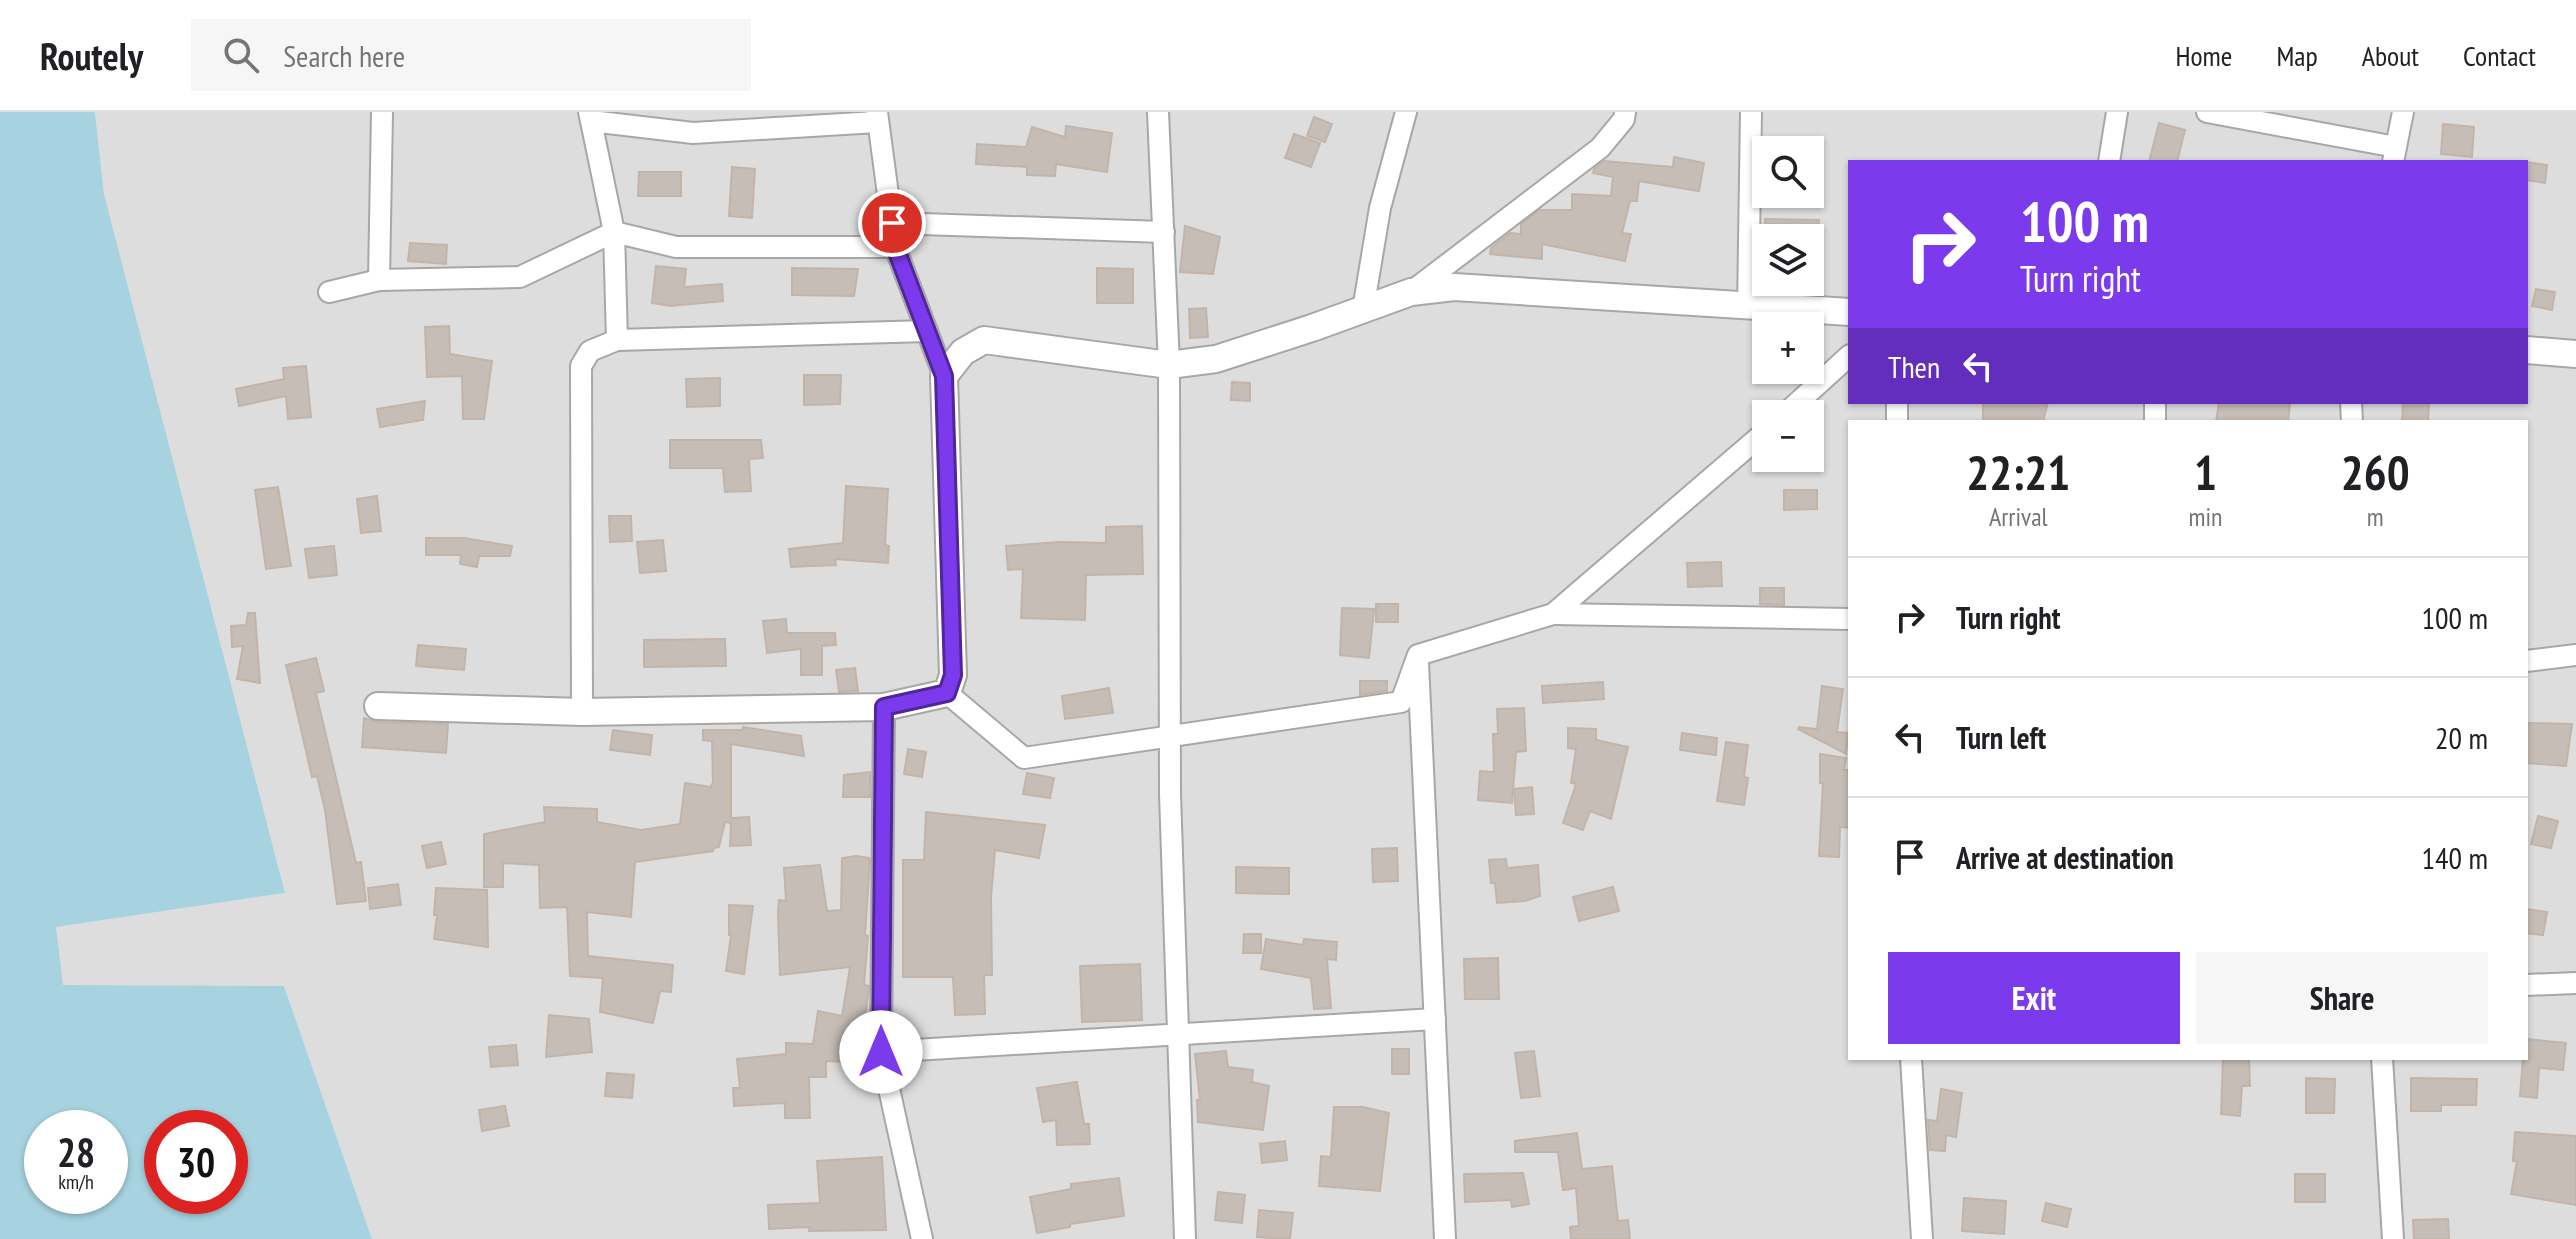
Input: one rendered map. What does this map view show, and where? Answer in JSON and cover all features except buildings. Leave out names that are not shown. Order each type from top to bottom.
[{"type":"street","points":[[379,280],[382,112]]},
{"type":"street","points":[[1158,112],[1169,365],[1170,737],[1185,1239]]},
{"type":"street","points":[[1363,310],[1380,208],[1406,112]]},
{"type":"street","points":[[1411,292],[1600,148],[1624,119],[1625,112]]},
{"type":"street","points":[[1748,307],[1751,112]]},
{"type":"street","points":[[2109,160],[2117,112]]},
{"type":"street","points":[[2207,112],[2394,154],[2403,112]]},
{"type":"street","points":[[617,340],[614,232],[590,117],[693,133],[877,117],[895,247],[944,376],[953,675],[947,693]]},
{"type":"street","points":[[892,223],[1164,232]]},
{"type":"street","points":[[329,292],[379,280],[520,277],[614,232],[676,247],[895,247]]},
{"type":"street","points":[[944,376],[963,352],[984,340],[1169,365],[1216,359],[1411,292],[1454,287],[1848,312]]},
{"type":"street","points":[[582,712],[581,366],[590,351],[617,340],[927,331]]},
{"type":"street","points":[[2528,350],[2576,354]]},
{"type":"street","points":[[1800,400],[1848,357]]},
{"type":"street","points":[[1553,614],[1752,443]]},
{"type":"street","points":[[1418,655],[1553,614],[1848,619]]},
{"type":"street","points":[[947,693],[1024,758],[1401,702],[1418,655]]},
{"type":"street","points":[[1418,655],[1445,1239]]},
{"type":"street","points":[[2528,661],[2576,655]]},
{"type":"street","points":[[378,706],[582,712],[884,707],[947,693]]},
{"type":"street","points":[[884,707],[881,1052],[922,1239]]},
{"type":"street","points":[[2528,985],[2576,983]]},
{"type":"street","points":[[881,1052],[1435,1019]]},
{"type":"street","points":[[1911,1060],[1922,1239]]},
{"type":"street","points":[[2382,1060],[2393,1239]]},
{"type":"shaded area","points":[[95,112],[2576,112],[2576,1239],[372,1239],[284,986],[63,985],[55,927],[285,893],[104,194]]},
{"type":"water","points":[[0,112],[95,112],[104,194],[285,893],[56,927],[63,985],[284,986],[372,1239],[0,1239]]},
{"type":"route","points":[[881,1052],[884,707],[947,693],[953,675],[944,376],[895,247],[892,223]]}]
